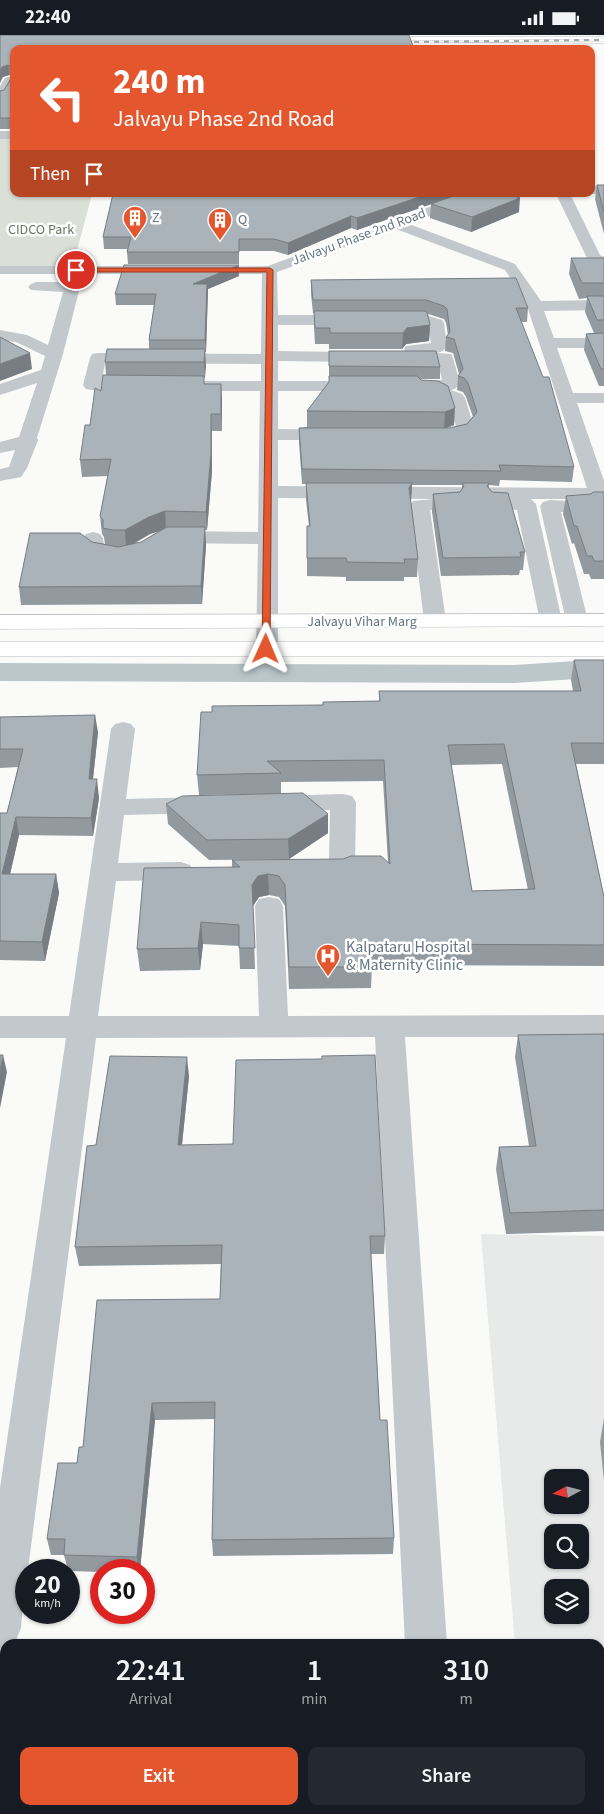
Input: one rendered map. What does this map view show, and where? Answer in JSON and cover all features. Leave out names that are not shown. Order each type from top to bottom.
[{"type":"main road","points":[[359,40],[604,40]]},
{"type":"main road","points":[[560,40],[591,45]]},
{"type":"main road","name":"Jalvayu Vihar Marg","points":[[0,622],[604,620]]},
{"type":"main road","name":"Jalvayu Vihar Marg","points":[[0,649],[604,649]]},
{"type":"street","points":[[0,97],[8,80]]},
{"type":"street","name":"Jalvayu Phase 2nd Road","points":[[190,270],[270,270],[468,197]]},
{"type":"street","points":[[564,197],[594,258],[604,262]]},
{"type":"street","points":[[268,492],[599,494],[588,437],[568,398],[534,306],[510,267],[394,223]]},
{"type":"street","points":[[0,269],[171,270]]},
{"type":"street","points":[[0,475],[14,473],[18,468],[29,439],[49,373],[76,270]]},
{"type":"street","points":[[266,649],[270,270]]},
{"type":"street","points":[[9,286],[72,287]]},
{"type":"street","points":[[565,305],[575,330],[604,343]]},
{"type":"street","points":[[534,306],[604,305]]},
{"type":"street","points":[[268,355],[445,358],[451,383],[449,385],[386,389],[268,389],[216,386],[92,385],[98,359],[216,359],[268,355],[432,349],[439,346],[436,323],[431,321],[269,320]]},
{"type":"street","points":[[547,343],[575,330]]},
{"type":"street","points":[[2,334],[33,343],[54,354]]},
{"type":"street","points":[[294,356],[296,386]]},
{"type":"street","points":[[216,359],[216,386]]},
{"type":"street","points":[[0,390],[49,373]]},
{"type":"street","points":[[268,389],[296,386],[440,391],[450,394],[456,399],[465,427],[460,432],[455,435],[416,436]]},
{"type":"street","points":[[568,398],[604,398]]},
{"type":"street","points":[[269,434],[350,435]]},
{"type":"street","points":[[0,447],[29,439]]},
{"type":"street","points":[[435,621],[420,505],[526,504],[551,621]]},
{"type":"street","points":[[577,621],[550,506],[604,505]]},
{"type":"street","points":[[93,538],[92,549],[108,556],[133,555],[146,546],[167,537],[268,538]]},
{"type":"street","points":[[0,1628],[84,1027],[123,729]]},
{"type":"street","points":[[256,804],[343,802],[342,869],[293,870]]},
{"type":"street","points":[[113,807],[228,805]]},
{"type":"street","points":[[104,872],[206,871]]},
{"type":"street","points":[[269,906],[274,1027]]},
{"type":"street","points":[[389,1026],[426,1639]]},
{"type":"street","points":[[0,1027],[604,1027]]},
{"type":"shaded area","points":[[481,1234],[604,1236],[604,1639],[515,1639]]},
{"type":"green space","name":"CIDCO Park","points":[[0,139],[10,139],[10,197],[91,197],[73,266],[0,266]]},
{"type":"building","points":[[0,35],[409,35],[413,45],[10,45],[10,66],[2,67],[0,71]]},
{"type":"building","points":[[10,80],[10,118],[0,118],[0,91],[4,90]]},
{"type":"building","points":[[597,185],[604,185],[604,212]]},
{"type":"building","points":[[112,197],[419,197],[357,218],[351,216],[288,243],[274,239],[239,239],[239,252],[127,252],[131,237],[103,237]]},
{"type":"building","points":[[451,197],[520,198],[472,217],[431,204]]},
{"type":"building","points":[[571,258],[604,258],[604,283],[582,283]]},
{"type":"building","points":[[124,265],[239,265],[193,284],[207,284],[205,340],[149,340],[156,294],[115,294]]},
{"type":"building","points":[[516,278],[528,308],[516,308],[543,377],[549,377],[574,467],[499,465],[501,471],[302,469],[299,428],[449,428],[467,424],[477,412],[468,383],[464,378],[458,376],[463,369],[454,339],[446,337],[450,332],[447,309],[444,306],[426,300],[313,300],[311,280]]},
{"type":"building","points":[[587,296],[604,296],[604,320],[597,320]]},
{"type":"building","points":[[314,311],[425,311],[427,312],[430,325],[407,328],[403,333],[330,333],[330,328],[315,328]]},
{"type":"building","points":[[604,333],[604,369],[601,369],[586,334]]},
{"type":"building","points":[[0,337],[30,353],[0,364]]},
{"type":"building","points":[[107,349],[205,349],[204,362],[105,362]]},
{"type":"building","points":[[329,351],[436,351],[440,367],[329,366]]},
{"type":"building","points":[[103,375],[204,376],[204,384],[221,384],[221,414],[211,414],[211,454],[206,512],[165,511],[125,530],[103,528],[103,520],[100,516],[111,459],[80,460],[85,425],[90,425],[95,388],[101,391]]},
{"type":"building","points":[[329,376],[417,376],[421,380],[438,381],[448,386],[455,408],[445,412],[307,411],[329,382]]},
{"type":"building","points":[[306,483],[412,483],[409,488],[418,559],[404,559],[405,563],[347,562],[346,558],[307,558],[307,526],[310,526]]},
{"type":"building","points":[[462,483],[489,483],[487,486],[492,492],[508,493],[525,552],[520,552],[521,557],[443,558],[433,494],[460,492],[464,486]]},
{"type":"building","points":[[593,492],[604,492],[604,561],[594,561],[592,556],[587,556],[577,526],[574,526],[566,496],[591,494]]},
{"type":"building","points":[[167,527],[205,527],[201,586],[19,587],[30,533],[80,533],[92,542],[118,547],[141,542]]},
{"type":"building","points":[[574,660],[604,660],[604,743],[571,743],[604,897],[604,945],[370,944],[372,967],[289,967],[285,885],[279,876],[268,874],[258,876],[252,885],[255,948],[239,948],[239,925],[201,922],[198,948],[137,949],[144,868],[240,867],[232,860],[343,859],[351,856],[381,856],[390,864],[384,760],[267,761],[281,773],[197,775],[201,712],[212,712],[212,706],[323,705],[323,702],[380,701],[379,691],[581,691]],"holes":[[[504,744],[535,889],[472,891],[448,745]]]},
{"type":"building","points":[[95,715],[89,779],[97,779],[91,818],[16,817],[2,874],[56,874],[42,942],[0,941],[0,813],[7,813],[23,749],[0,749],[0,717]]},
{"type":"building","points":[[303,793],[328,814],[288,839],[207,840],[166,804],[182,796]]},
{"type":"building","points":[[604,1034],[604,1210],[510,1213],[499,1147],[536,1146],[518,1035]]},
{"type":"building","points":[[0,1055],[3,1055],[0,1072]]},
{"type":"building","points":[[375,1055],[385,1236],[370,1236],[380,1420],[387,1420],[394,1538],[212,1540],[215,1402],[152,1403],[137,1557],[64,1555],[65,1539],[47,1539],[58,1463],[77,1463],[79,1447],[83,1447],[97,1300],[220,1299],[222,1245],[75,1247],[87,1146],[96,1145],[110,1056],[187,1057],[178,1145],[233,1144],[236,1060],[322,1059],[322,1056]]},
{"type":"waterway","points":[[0,672],[515,674],[576,670]]},
{"type":"railway","points":[[399,42],[604,40]]},
{"type":"place","name":"Z","points":[[135,239]]},
{"type":"place","name":"Q","points":[[220,241]]},
{"type":"place","name":"Kalpataru Hospital & Maternity Clinic","points":[[328,977]]},
{"type":"route","points":[[76,270],[270,270],[266,649]]}]
